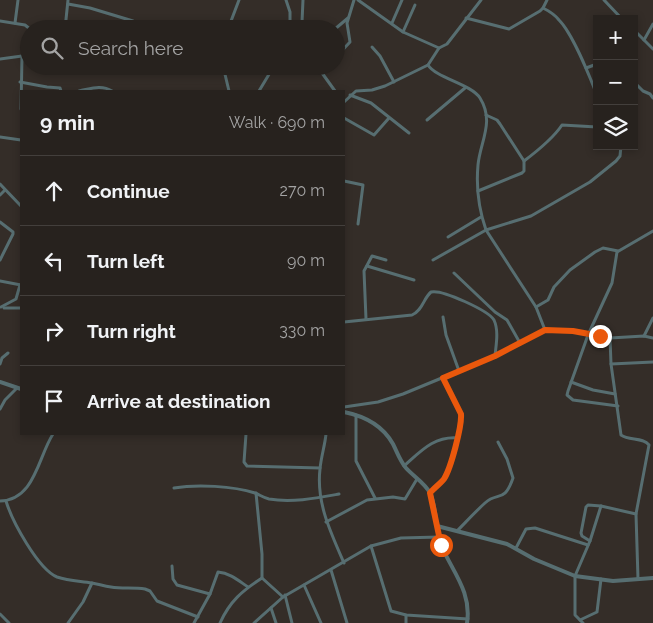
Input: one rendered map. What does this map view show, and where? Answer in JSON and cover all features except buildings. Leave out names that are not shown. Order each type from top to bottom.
[{"type":"street","points":[[15,23],[18,0]]},
{"type":"street","points":[[231,20],[239,0]]},
{"type":"street","points":[[286,0],[290,12],[290,20]]},
{"type":"street","points":[[302,20],[303,0]]},
{"type":"street","points":[[349,0],[356,1],[403,32],[439,48]]},
{"type":"street","points":[[392,23],[402,0]]},
{"type":"street","points":[[345,101],[349,95],[356,91],[372,90],[394,82],[428,65],[439,48],[447,44],[481,0]]},
{"type":"street","points":[[466,18],[509,29],[543,8],[547,0]]},
{"type":"street","points":[[604,0],[618,15]]},
{"type":"street","points":[[345,47],[350,42],[347,28],[356,1]]},
{"type":"street","points":[[66,20],[68,2],[130,20]]},
{"type":"street","points":[[403,32],[415,5]]},
{"type":"street","points":[[543,8],[558,18],[564,26],[593,85]]},
{"type":"street","points":[[345,21],[349,18]]},
{"type":"street","points":[[0,21],[20,24]]},
{"type":"street","points":[[644,40],[653,24]]},
{"type":"street","points":[[638,34],[653,49]]},
{"type":"street","points":[[372,47],[380,56],[394,82]]},
{"type":"street","points":[[0,59],[20,56]]},
{"type":"street","points":[[428,65],[431,69],[476,94],[480,99],[486,115],[486,131],[479,155],[478,168],[481,217],[486,230],[536,307],[545,330]]},
{"type":"street","points":[[586,68],[593,65]]},
{"type":"street","points":[[20,90],[21,75]]},
{"type":"street","points":[[225,75],[229,90]]},
{"type":"street","points":[[260,90],[269,75]]},
{"type":"street","points":[[323,75],[334,90]]},
{"type":"street","points":[[20,82],[47,88],[57,87],[61,90]]},
{"type":"street","points":[[638,86],[653,98]]},
{"type":"street","points":[[84,90],[97,87],[110,90]]},
{"type":"street","points":[[427,120],[465,88]]},
{"type":"street","points":[[349,95],[366,101],[409,134]]},
{"type":"street","points":[[478,191],[524,171],[524,161],[497,120],[486,115]]},
{"type":"street","points":[[345,119],[374,135],[390,118]]},
{"type":"street","points":[[524,161],[557,133],[564,124],[593,126]]},
{"type":"street","points":[[0,137],[20,140]]},
{"type":"street","points":[[432,260],[486,230],[531,216],[584,186],[616,161],[620,156],[621,150]]},
{"type":"street","points":[[345,181],[363,185],[358,224]]},
{"type":"street","points":[[0,184],[20,205]]},
{"type":"street","points":[[0,195],[5,190]]},
{"type":"street","points":[[448,237],[481,217]]},
{"type":"street","points":[[0,222],[13,234],[0,260]]},
{"type":"street","points":[[536,307],[548,300],[557,283],[570,270],[595,252],[603,248],[618,251],[653,231]]},
{"type":"street","points":[[618,251],[612,283],[588,335],[567,395],[569,398],[618,406]]},
{"type":"street","points":[[366,319],[364,273],[366,266],[372,256],[386,260]]},
{"type":"street","points":[[366,266],[414,280]]},
{"type":"street","points":[[454,273],[495,312],[507,320],[520,343]]},
{"type":"street","points":[[0,281],[20,285],[16,299],[1,308]]},
{"type":"street","points":[[345,322],[412,315],[418,313],[428,294],[431,292],[444,292],[455,296],[492,317],[497,330],[495,356]]},
{"type":"street","points":[[1,308],[20,308]]},
{"type":"street","points":[[443,317],[446,335],[459,371]]},
{"type":"street","points":[[644,336],[653,318]]},
{"type":"street","points":[[345,407],[378,402],[443,378],[495,356],[545,330],[573,331],[610,338],[644,336],[653,338]]},
{"type":"street","points":[[610,338],[611,364],[621,435],[645,441],[649,445],[636,514],[638,579]]},
{"type":"street","points":[[0,364],[2,358],[8,353]]},
{"type":"street","points":[[611,364],[653,362]]},
{"type":"street","points":[[430,493],[445,477],[461,426],[461,414],[443,378]]},
{"type":"street","points":[[0,382],[19,388]]},
{"type":"street","points":[[571,382],[593,390],[615,394]]},
{"type":"street","points":[[0,409],[5,400],[19,388]]},
{"type":"street","points":[[345,412],[369,420],[384,432],[392,442],[404,466],[430,493],[439,537],[466,594],[467,621],[406,615],[390,610],[371,546]]},
{"type":"street","points":[[356,415],[356,462],[375,498]]},
{"type":"street","points":[[0,501],[6,501],[17,495],[30,484],[52,435]]},
{"type":"street","points":[[246,435],[244,462],[247,466],[320,468]]},
{"type":"street","points":[[326,435],[319,484],[326,522],[344,563]]},
{"type":"street","points":[[404,466],[441,438],[458,438]]},
{"type":"street","points":[[456,531],[486,502],[504,495],[512,481],[507,459],[498,442]]},
{"type":"street","points":[[326,522],[366,500],[393,497],[405,499],[417,479]]},
{"type":"street","points":[[174,488],[211,486],[256,493],[272,499],[291,500],[321,498],[339,494]]},
{"type":"street","points":[[256,493],[262,554],[262,578]]},
{"type":"street","points":[[6,501],[16,525],[45,569],[56,576],[71,581],[115,588],[146,589],[150,591],[157,601],[198,617]]},
{"type":"street","points":[[590,541],[582,536],[581,533],[586,507],[590,504],[636,514]]},
{"type":"street","points":[[583,623],[575,615],[575,576],[602,506]]},
{"type":"street","points":[[437,526],[498,541],[575,576],[613,581],[653,578]]},
{"type":"street","points":[[516,548],[526,529],[536,528],[588,545]]},
{"type":"street","points":[[254,623],[284,596],[371,546],[401,538],[439,537]]},
{"type":"street","points":[[172,566],[173,580],[177,585],[210,594]]},
{"type":"street","points":[[331,570],[347,623]]},
{"type":"street","points":[[194,623],[210,594],[218,572],[235,578],[248,587]]},
{"type":"street","points":[[220,623],[230,603],[248,587],[262,578]]},
{"type":"street","points":[[262,578],[284,596],[292,623]]},
{"type":"street","points":[[580,620],[597,612],[601,580]]},
{"type":"street","points":[[68,623],[83,602],[92,583]]},
{"type":"street","points":[[304,585],[321,623]]},
{"type":"street","points":[[271,608],[276,623]]},
{"type":"street","points":[[0,614],[9,623]]},
{"type":"street","points":[[406,615],[406,623]]},
{"type":"route","points":[[441,545],[430,493],[447,473],[462,418],[443,378],[495,356],[545,330],[573,331],[600,336]]}]
